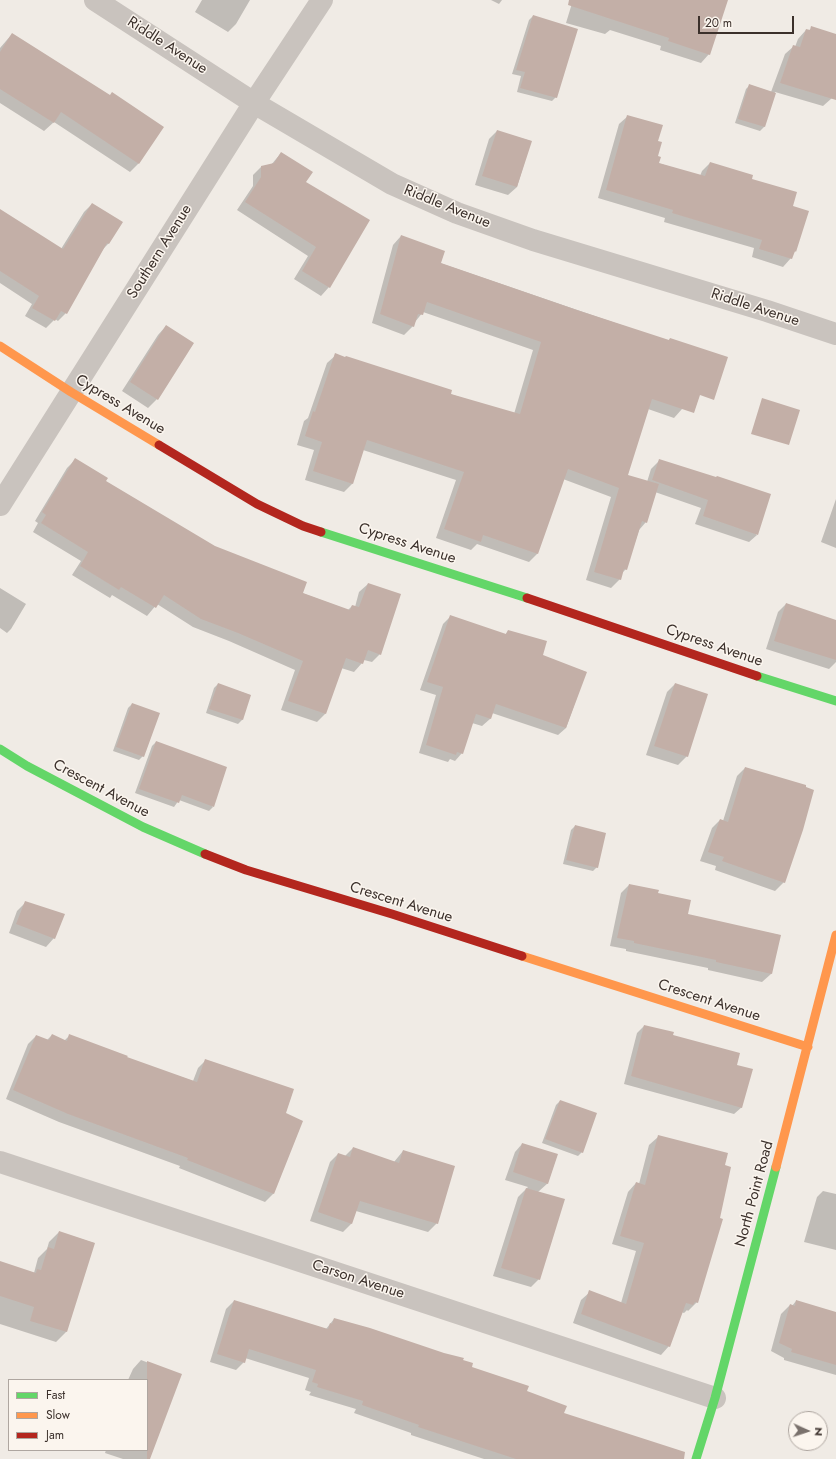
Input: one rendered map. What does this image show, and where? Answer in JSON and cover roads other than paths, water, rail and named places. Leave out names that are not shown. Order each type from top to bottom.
[{"type":"street","name":"Riddle Avenue","points":[[95,0],[254,103],[392,184],[457,213],[533,240],[767,311],[836,334]]},
{"type":"street","name":"Southern Avenue","points":[[0,505],[254,103],[322,0]]},
{"type":"street","name":"Cypress Avenue","points":[[0,346],[71,392],[257,504],[303,526],[505,590],[739,670],[836,701]]},
{"type":"street","name":"Crescent Avenue","points":[[0,749],[27,766],[143,828],[246,870],[392,914],[808,1048]]},
{"type":"street","name":"North Point Road","points":[[696,1459],[715,1398],[808,1048],[836,935]]},
{"type":"street","name":"Carson Avenue","points":[[0,1162],[715,1398]]}]
